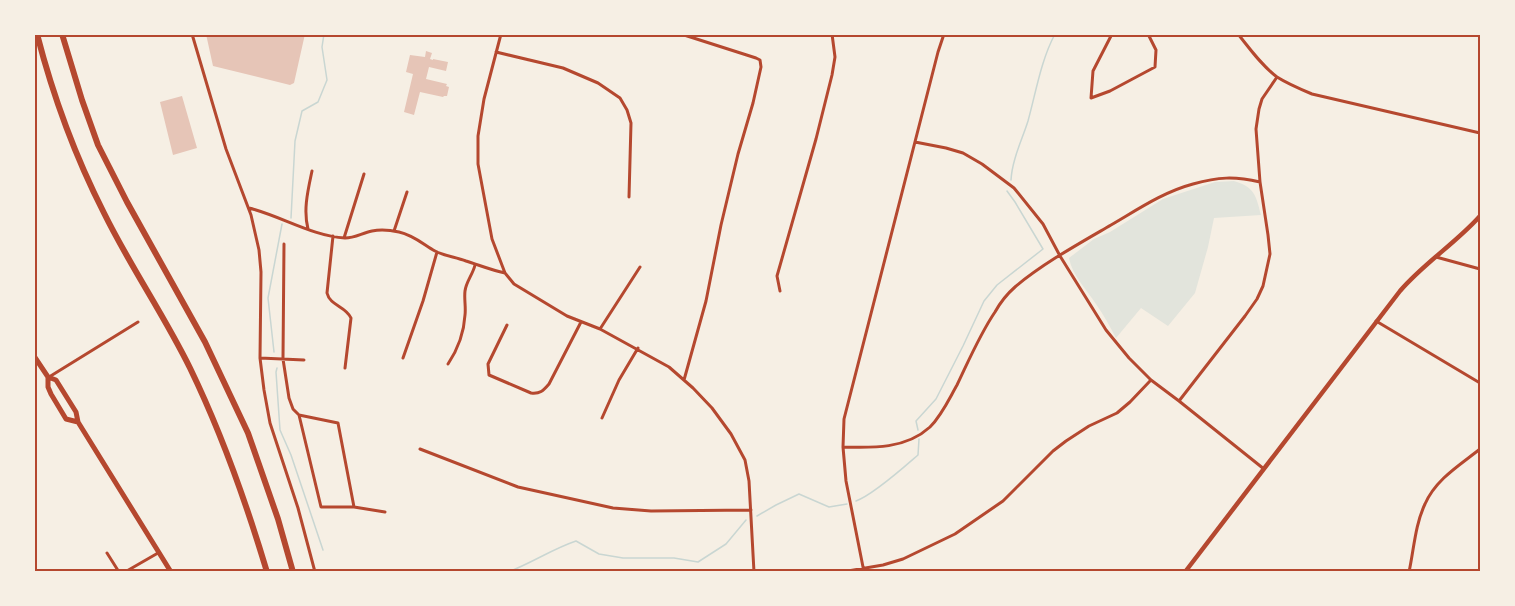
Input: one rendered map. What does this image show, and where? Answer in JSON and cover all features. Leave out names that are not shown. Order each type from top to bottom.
[{"type":"highway","points":[[37,34],[55,96],[87,179],[104,214],[162,315],[207,405],[240,485],[267,572]]},
{"type":"highway","points":[[63,34],[98,145],[205,342],[248,433],[278,519],[293,572]]},
{"type":"main road","points":[[1185,572],[1409,280],[1479,219]]},
{"type":"main road","points":[[34,356],[48,378],[51,394],[66,418],[78,422]]},
{"type":"main road","points":[[48,378],[56,380],[76,412],[78,422],[171,572]]},
{"type":"street","points":[[192,34],[226,149],[249,208],[259,250],[260,358],[264,390],[270,423],[298,508],[315,572]]},
{"type":"street","points":[[501,34],[484,99],[478,136],[478,164],[492,239],[505,273],[514,284],[567,316],[600,329],[669,366],[712,408],[731,434],[745,460],[751,510],[753,572]]},
{"type":"street","points":[[681,34],[756,58],[760,60],[761,67],[721,225],[706,301],[684,380]]},
{"type":"street","points":[[780,291],[777,276],[832,75],[835,57],[832,34]]},
{"type":"street","points":[[864,570],[846,481],[843,447],[846,405],[932,72],[944,34]]},
{"type":"street","points":[[1113,34],[1094,71],[1091,98],[1110,91],[1155,67],[1156,50],[1148,34]]},
{"type":"street","points":[[1238,34],[1276,76],[1312,94],[1480,133]]},
{"type":"street","points":[[496,52],[564,68],[598,83],[620,99],[631,123],[629,197]]},
{"type":"street","points":[[1179,400],[1245,316],[1263,286],[1270,254],[1256,141],[1257,118],[1262,99],[1276,76]]},
{"type":"street","points":[[915,142],[963,153],[1014,188],[1043,224],[1060,256],[1106,330],[1118,345],[1151,380],[1264,469]]},
{"type":"street","points":[[308,229],[305,217],[312,171]]},
{"type":"street","points":[[344,238],[363,174]]},
{"type":"street","points":[[843,447],[878,448],[895,445],[929,427],[945,407],[986,326],[1004,300],[1024,280],[1060,256],[1172,191],[1192,184],[1229,177],[1260,182]]},
{"type":"street","points":[[394,231],[407,192]]},
{"type":"street","points":[[249,208],[308,229],[344,238],[386,229],[402,232],[420,240],[437,252],[505,273]]},
{"type":"street","points":[[333,236],[327,298],[348,312],[351,318],[345,368]]},
{"type":"street","points":[[284,244],[283,359],[289,398],[292,409],[299,415],[338,423],[354,507]]},
{"type":"street","points":[[403,358],[437,252]]},
{"type":"street","points":[[1434,257],[1480,269]]},
{"type":"street","points":[[448,364],[462,334],[465,314],[464,294],[475,265]]},
{"type":"street","points":[[600,329],[640,267]]},
{"type":"street","points":[[1376,321],[1480,382]]},
{"type":"street","points":[[48,378],[138,322]]},
{"type":"street","points":[[507,325],[488,364],[489,375],[538,394],[549,384],[581,322]]},
{"type":"street","points":[[602,418],[619,380],[638,348]]},
{"type":"street","points":[[260,358],[304,360]]},
{"type":"street","points":[[842,572],[864,570],[903,559],[956,534],[1003,501],[1053,451],[1089,426],[1117,413],[1151,380]]},
{"type":"street","points":[[299,415],[321,507],[354,507],[385,512]]},
{"type":"street","points":[[420,449],[518,487],[613,508],[651,511],[751,510]]},
{"type":"street","points":[[1409,572],[1425,503],[1452,470],[1480,449]]},
{"type":"street","points":[[107,553],[119,572]]},
{"type":"street","points":[[125,572],[159,553]]},
{"type":"shaded area","points":[[1234,181],[1246,186],[1254,193],[1261,215],[1214,218],[1195,293],[1168,326],[1141,308],[1116,338],[1102,312],[1076,276],[1069,258],[1094,239],[1110,232],[1163,199],[1215,182]]},
{"type":"building","points":[[206,34],[305,34],[294,83],[290,85],[213,66]]},
{"type":"building","points":[[426,51],[432,53],[430,59],[448,62],[446,71],[429,67],[426,79],[447,84],[446,86],[449,87],[447,96],[443,97],[420,92],[414,115],[404,112],[413,74],[406,72],[410,55],[425,57]]},
{"type":"building","points":[[182,96],[197,148],[173,155],[160,102]]},
{"type":"waterway","points":[[291,218],[295,141],[302,111],[318,102],[327,80],[322,47],[324,34]]},
{"type":"waterway","points":[[1011,180],[1015,158],[1028,121],[1042,65],[1055,34]]},
{"type":"waterway","points":[[918,430],[916,421],[936,399],[984,301],[997,285],[1043,249],[1007,191]]},
{"type":"waterway","points":[[274,352],[268,298],[282,224]]},
{"type":"waterway","points":[[277,368],[280,430],[291,455],[323,550]]},
{"type":"waterway","points":[[856,501],[879,487],[918,455],[919,439]]},
{"type":"waterway","points":[[757,516],[799,494],[829,507],[847,504]]},
{"type":"waterway","points":[[508,572],[576,541],[599,554],[623,558],[674,558],[698,562],[726,544],[746,520]]}]
